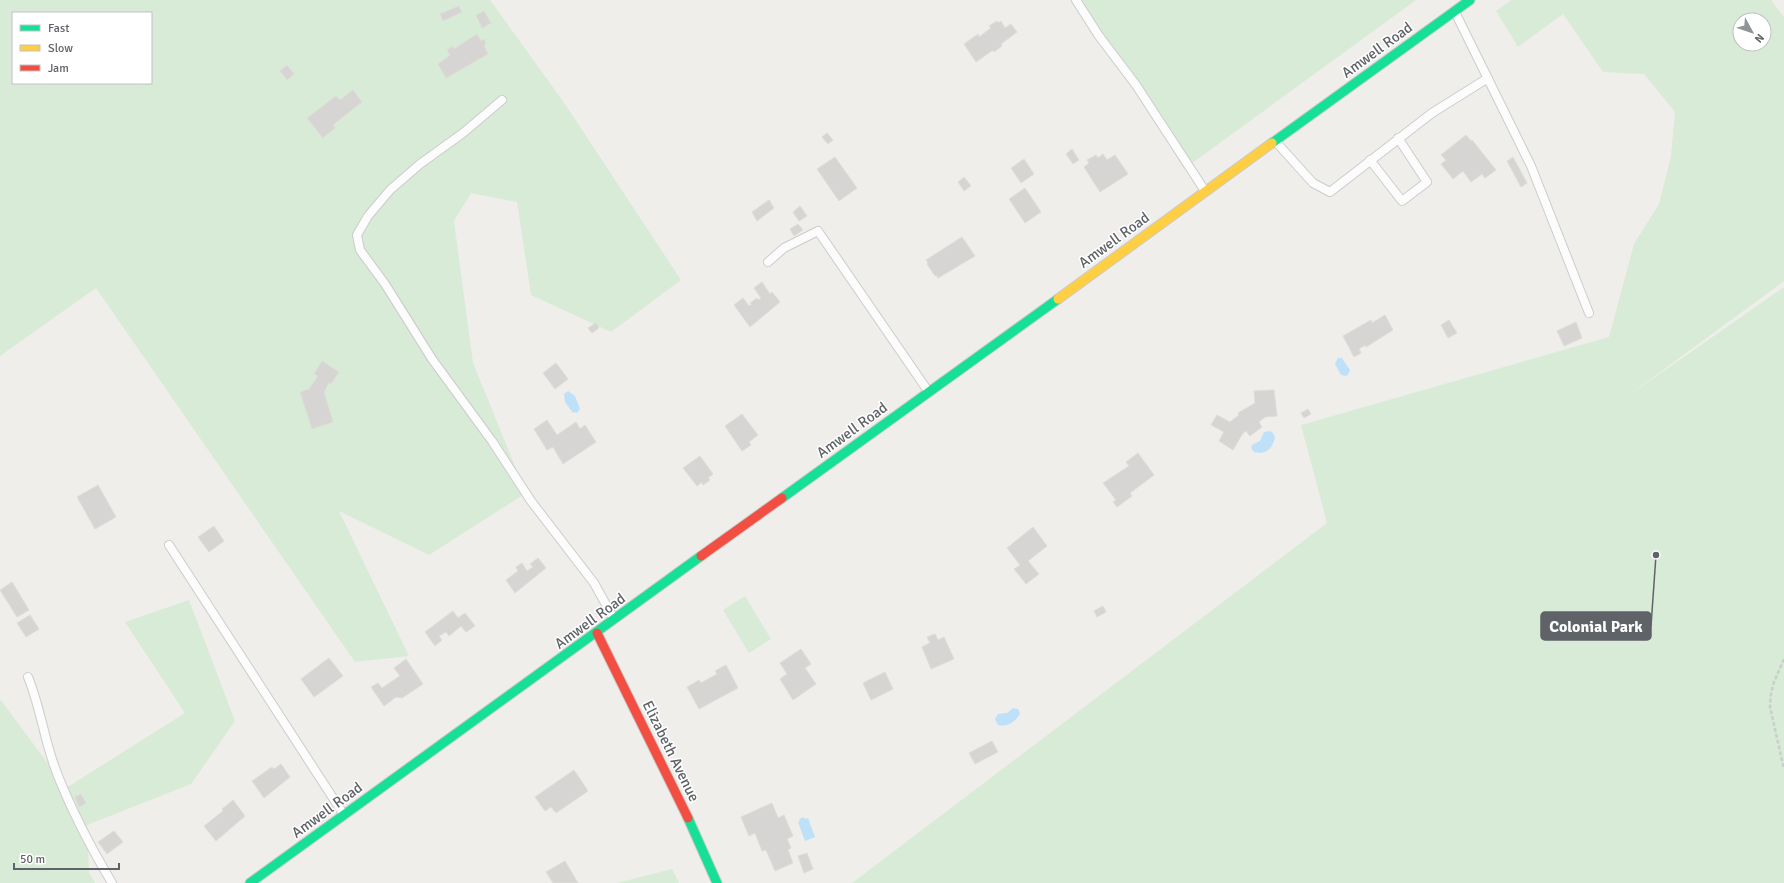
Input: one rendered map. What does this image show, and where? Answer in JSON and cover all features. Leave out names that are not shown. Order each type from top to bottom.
[{"type":"main road","name":"Amwell Road","points":[[250,883],[1470,0]]},
{"type":"main road","name":"Elizabeth Avenue","points":[[597,633],[690,823],[717,883]]},
{"type":"lane","points":[[1076,0],[1099,36],[1136,85],[1206,191]]},
{"type":"lane","points":[[1455,11],[1531,166],[1589,313]]},
{"type":"lane","points":[[1275,141],[1313,183],[1330,192],[1432,113],[1488,78]]},
{"type":"lane","points":[[502,100],[463,133],[420,164],[390,190],[368,216],[357,235],[360,250],[385,284],[432,359],[492,441],[531,501],[594,583],[615,620]]},
{"type":"lane","points":[[1370,160],[1402,200],[1427,182],[1398,138]]},
{"type":"lane","points":[[768,262],[784,248],[818,232],[929,392]]},
{"type":"lane","points":[[169,545],[344,816]]},
{"type":"lane","points":[[28,677],[34,690],[55,767],[89,843],[112,883]]},
{"type":"path","points":[[1784,659],[1774,682],[1770,706],[1784,769]]},
{"type":"green space","points":[[0,0],[490,0],[565,104],[681,280],[611,332],[531,295],[517,202],[471,193],[454,221],[473,363],[526,493],[429,555],[339,511],[409,656],[355,662],[96,288],[0,356]]},
{"type":"green space","points":[[1082,0],[1416,0],[1184,169]]},
{"type":"green space","points":[[1511,0],[1771,0],[1784,17],[1784,281],[1625,398],[1784,287],[1784,883],[852,883],[1327,523],[1301,425],[1609,337],[1634,244],[1659,204],[1671,156],[1675,112],[1644,74],[1603,72],[1563,14],[1518,47],[1496,11]]},
{"type":"green space","points":[[745,596],[771,639],[749,653],[723,610]]},
{"type":"green space","points":[[189,600],[235,721],[191,784],[87,825],[89,873],[95,883],[0,883],[0,699],[66,788],[185,713],[125,622]]},
{"type":"green space","points":[[672,869],[679,883],[617,883]]},
{"type":"water","points":[[1338,358],[1342,358],[1350,370],[1347,376],[1341,375],[1335,364]]},
{"type":"water","points":[[568,391],[575,396],[580,409],[577,413],[572,412],[565,402],[564,394]]},
{"type":"water","points":[[1270,431],[1273,433],[1275,438],[1270,448],[1262,453],[1254,452],[1251,448],[1252,445],[1260,441],[1264,432]]},
{"type":"water","points":[[1013,708],[1018,709],[1020,713],[1017,719],[1005,726],[998,725],[995,719],[998,714],[1007,713]]},
{"type":"water","points":[[804,817],[805,819],[808,818],[815,837],[805,841],[798,822],[800,821],[799,819]]},
{"type":"building","points":[[459,6],[462,12],[443,21],[440,14]]},
{"type":"building","points":[[484,11],[491,23],[482,28],[476,15]]},
{"type":"building","points":[[997,21],[998,23],[1001,21],[1005,28],[1011,24],[1017,32],[1001,44],[1002,46],[994,52],[993,50],[976,62],[964,44],[978,34],[979,37],[991,28],[989,26]]},
{"type":"building","points":[[477,34],[481,41],[484,39],[486,44],[484,46],[488,54],[446,78],[438,64],[450,55],[447,50],[453,46],[454,49]]},
{"type":"building","points":[[287,65],[294,74],[287,80],[280,71]]},
{"type":"building","points":[[353,90],[362,102],[333,125],[335,128],[323,138],[307,118],[336,96],[340,100]]},
{"type":"building","points":[[827,133],[833,140],[828,144],[822,137]]},
{"type":"building","points":[[1466,135],[1471,141],[1472,140],[1496,170],[1485,178],[1482,174],[1471,182],[1463,171],[1453,179],[1441,164],[1446,160],[1441,155]]},
{"type":"building","points":[[1072,149],[1079,160],[1073,164],[1066,154]]},
{"type":"building","points":[[1103,154],[1107,160],[1115,155],[1128,174],[1100,192],[1084,167],[1089,163],[1087,160],[1096,155],[1098,158]]},
{"type":"building","points":[[835,157],[857,188],[839,201],[817,169]]},
{"type":"building","points":[[1513,157],[1527,183],[1521,187],[1507,161]]},
{"type":"building","points":[[1024,159],[1034,174],[1021,183],[1011,168]]},
{"type":"building","points":[[964,177],[971,186],[964,191],[958,182]]},
{"type":"building","points":[[1025,188],[1041,212],[1025,223],[1009,199]]},
{"type":"building","points":[[769,200],[774,208],[757,221],[752,212]]},
{"type":"building","points":[[800,206],[807,216],[799,221],[793,212]]},
{"type":"building","points":[[798,224],[803,230],[794,236],[790,229]]},
{"type":"building","points":[[962,237],[975,256],[938,278],[927,264],[928,263],[926,260]]},
{"type":"building","points":[[762,282],[770,294],[772,292],[780,302],[750,327],[734,305],[743,298],[749,306],[752,304],[750,303],[757,298],[758,300],[761,298],[754,288]]},
{"type":"building","points":[[1385,315],[1393,330],[1366,347],[1365,345],[1359,349],[1361,353],[1354,357],[1343,336],[1371,320],[1372,323]]},
{"type":"building","points":[[1449,320],[1457,333],[1448,338],[1441,325]]},
{"type":"building","points":[[1576,322],[1582,338],[1564,346],[1557,331]]},
{"type":"building","points":[[596,323],[599,328],[592,333],[588,328]]},
{"type":"building","points":[[322,361],[339,372],[331,384],[329,383],[324,392],[333,422],[312,429],[300,392],[309,389],[318,376],[314,374]]},
{"type":"building","points":[[556,363],[568,379],[555,389],[543,373]]},
{"type":"building","points":[[1274,390],[1277,416],[1265,417],[1259,422],[1262,427],[1250,436],[1246,431],[1243,433],[1233,450],[1219,441],[1224,432],[1211,425],[1217,415],[1230,422],[1239,415],[1238,413],[1255,403],[1254,391]]},
{"type":"building","points":[[1308,409],[1311,414],[1304,418],[1301,413]]},
{"type":"building","points":[[742,414],[758,435],[749,442],[751,445],[742,451],[725,426]]},
{"type":"building","points":[[547,420],[557,435],[576,422],[580,429],[585,425],[596,442],[563,464],[553,447],[547,450],[534,429]]},
{"type":"building","points":[[1138,453],[1154,475],[1130,493],[1132,496],[1117,507],[1113,502],[1116,500],[1103,483],[1129,466],[1126,462]]},
{"type":"building","points":[[700,456],[713,474],[708,478],[710,480],[703,485],[702,482],[697,486],[683,468]]},
{"type":"building","points":[[98,485],[116,517],[95,529],[77,497]]},
{"type":"building","points":[[214,526],[224,541],[209,552],[198,537]]},
{"type":"building","points":[[1033,527],[1047,546],[1028,561],[1039,574],[1026,584],[1014,569],[1020,565],[1007,548]]},
{"type":"building","points":[[538,558],[546,568],[515,593],[506,580],[518,571],[516,567],[522,563],[527,571],[533,567],[530,564]]},
{"type":"building","points":[[12,582],[29,610],[17,617],[0,590]]},
{"type":"building","points":[[1103,606],[1106,612],[1097,617],[1094,611]]},
{"type":"building","points":[[453,611],[458,618],[465,613],[475,626],[466,632],[461,626],[449,636],[446,632],[439,636],[442,640],[435,646],[425,632]]},
{"type":"building","points":[[30,615],[39,629],[26,637],[17,623]]},
{"type":"building","points":[[935,634],[938,640],[944,637],[954,659],[931,669],[922,647],[930,643],[927,637]]},
{"type":"building","points":[[801,649],[811,664],[805,668],[816,684],[793,700],[780,679],[787,674],[780,663]]},
{"type":"building","points":[[329,658],[343,676],[314,697],[301,679]]},
{"type":"building","points":[[406,659],[423,684],[402,698],[396,697],[384,706],[371,687],[378,683],[382,688],[400,676],[394,668]]},
{"type":"building","points":[[726,665],[738,688],[699,709],[687,687],[699,680],[701,683],[717,674],[715,671]]},
{"type":"building","points":[[885,672],[893,689],[871,700],[863,683]]},
{"type":"building","points":[[992,741],[998,752],[975,764],[969,753]]},
{"type":"building","points":[[281,764],[290,777],[264,798],[252,781],[272,767],[274,769]]},
{"type":"building","points":[[574,770],[588,791],[556,813],[551,807],[545,811],[535,797]]},
{"type":"building","points":[[81,794],[86,803],[79,807],[75,797]]},
{"type":"building","points":[[233,800],[245,816],[216,841],[204,826],[223,811],[222,809]]},
{"type":"building","points":[[772,803],[778,818],[784,815],[793,836],[787,839],[791,848],[788,850],[793,863],[775,871],[766,850],[762,851],[755,833],[749,836],[741,817]]},
{"type":"building","points":[[114,831],[123,842],[107,854],[98,842]]},
{"type":"building","points":[[807,853],[813,869],[804,873],[798,856]]},
{"type":"building","points":[[565,861],[578,883],[553,883],[546,872]]},
{"type":"traffic: fast","points":[[1272,143],[1470,0]]},
{"type":"traffic: fast","points":[[782,498],[1058,299]]},
{"type":"traffic: fast","points":[[250,883],[701,556]]},
{"type":"traffic: fast","points":[[688,818],[717,883]]},
{"type":"traffic: slow","points":[[1058,299],[1272,143]]},
{"type":"traffic: jam","points":[[701,556],[782,498]]},
{"type":"traffic: jam","points":[[597,633],[688,818]]},
{"type":"place","name":"Colonial Park","points":[[1656,555]]}]
